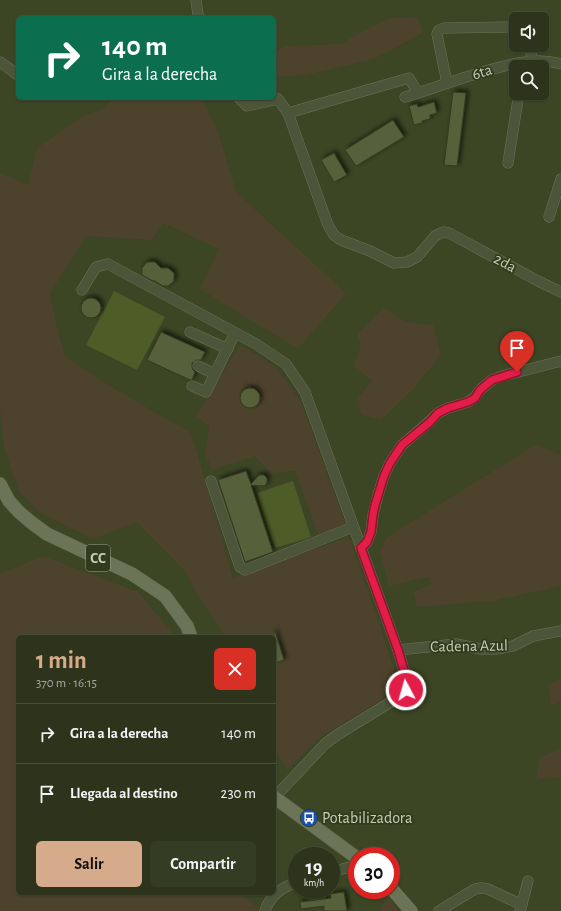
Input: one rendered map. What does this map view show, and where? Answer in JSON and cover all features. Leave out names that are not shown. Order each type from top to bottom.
[{"type":"main road","name":"CC","points":[[0,484],[9,501],[19,512],[47,534],[132,574],[165,596],[187,626],[190,635]]},
{"type":"main road","points":[[276,799],[348,851]]},
{"type":"main road","points":[[400,898],[411,911]]},
{"type":"street","points":[[196,0],[199,16]]},
{"type":"street","points":[[447,83],[437,34],[439,30],[444,28],[509,27]]},
{"type":"street","points":[[0,62],[16,74]]},
{"type":"street","name":"6ta","points":[[549,62],[561,64]]},
{"type":"street","name":"6ta","points":[[405,97],[509,65]]},
{"type":"street","points":[[276,99],[278,99],[288,113],[410,78],[418,93]]},
{"type":"street","points":[[241,100],[247,106],[274,100]]},
{"type":"street","points":[[508,162],[518,100]]},
{"type":"street","name":"2da","points":[[288,113],[328,225],[334,236],[394,263],[407,262],[417,257],[435,236],[443,232],[449,233],[561,292]]},
{"type":"street","points":[[548,217],[561,179]]},
{"type":"street","points":[[82,290],[96,267],[108,264],[256,344],[286,364],[305,392],[398,650],[407,681],[406,690],[399,697],[325,744],[276,796]]},
{"type":"street","points":[[190,332],[228,349]]},
{"type":"street","points":[[192,386],[206,392],[235,333]]},
{"type":"street","points":[[361,548],[367,542],[371,532],[376,502],[384,476],[390,463],[402,445],[430,422],[438,413],[475,398],[480,390],[492,380],[502,376],[561,361]]},
{"type":"street","points":[[198,366],[215,374]]},
{"type":"street","points":[[211,481],[240,567],[245,570],[353,526]]},
{"type":"street","name":"Cadena Azul","points":[[398,650],[456,644],[497,649],[513,646],[533,636],[561,631]]},
{"type":"street","points":[[439,911],[475,889],[481,888],[488,889],[521,908],[528,881]]},
{"type":"street","points":[[276,893],[278,890],[288,886]]},
{"type":"street","points":[[265,911],[274,895]]},
{"type":"shaded area","points":[[418,17],[423,33],[374,59],[306,75],[276,77],[276,50],[286,46],[341,44],[359,33],[390,18]]},
{"type":"shaded area","points":[[111,100],[202,100],[218,131],[236,192],[346,293],[298,349],[200,289],[219,249],[163,223],[152,240],[86,236],[50,293],[55,320],[65,357],[120,392],[191,433],[233,578],[349,537],[399,683],[378,702],[322,736],[287,769],[276,752],[276,635],[225,635],[183,569],[137,522],[93,539],[42,514],[18,490],[4,447],[0,410],[0,173],[28,185],[37,148],[85,115],[104,108]]},
{"type":"shaded area","points":[[114,291],[165,317],[137,370],[86,345]]},
{"type":"shaded area","points":[[384,308],[406,322],[433,325],[441,355],[413,389],[381,420],[361,414],[358,397],[373,381],[354,366],[361,344],[357,334]]},
{"type":"shaded area","points":[[240,345],[276,367],[301,402],[346,526],[319,536],[295,471],[271,473],[255,456],[212,470],[205,454],[209,426],[196,416]]},
{"type":"shaded area","points":[[537,444],[561,455],[561,586],[492,601],[417,607],[413,592],[431,584],[429,577],[389,586],[380,552],[386,538]]},
{"type":"shaded area","points":[[293,481],[311,537],[275,548],[257,493]]},
{"type":"shaded area","points":[[43,556],[138,592],[174,635],[16,635],[16,895],[242,895],[259,909],[259,911],[0,911],[0,574]]},
{"type":"shaded area","points":[[561,678],[561,702],[551,706],[548,685]]},
{"type":"shaded area","points":[[561,748],[561,777],[536,780],[540,758]]},
{"type":"shaded area","points":[[388,899],[390,899],[398,911],[379,911]]},
{"type":"building","points":[[453,92],[466,93],[457,166],[444,165]]},
{"type":"building","points":[[434,102],[437,113],[430,115],[430,119],[414,125],[409,106],[417,104],[418,107]]},
{"type":"building","points":[[393,120],[404,137],[356,166],[345,150]]},
{"type":"building","points":[[334,153],[347,175],[334,182],[321,160]]},
{"type":"building","points":[[147,262],[155,262],[161,268],[168,268],[174,273],[174,281],[168,286],[163,286],[142,275],[142,268]]},
{"type":"building","points":[[91,298],[98,301],[101,308],[98,315],[91,318],[84,315],[81,308],[84,301]]},
{"type":"building","points":[[161,332],[205,352],[201,360],[197,360],[192,363],[193,370],[195,372],[192,380],[147,360]]},
{"type":"building","points":[[250,388],[257,391],[260,398],[257,405],[250,408],[243,405],[240,398],[243,391]]},
{"type":"building","points":[[246,471],[251,484],[259,475],[264,475],[267,478],[267,483],[264,486],[251,485],[273,552],[245,562],[218,480]]},
{"type":"building","points":[[275,631],[284,660],[276,663],[276,635],[274,635]]},
{"type":"building","points":[[344,892],[347,911],[324,911],[324,906],[301,909],[300,902],[323,899],[340,899],[340,893]]},
{"type":"place","name":"Potabilizadora","points":[[309,818]]},
{"type":"route","points":[[406,690],[407,681],[398,650],[361,548],[367,542],[371,532],[373,515],[384,476],[390,463],[402,445],[430,422],[438,413],[475,398],[480,390],[492,380],[517,372]]}]
